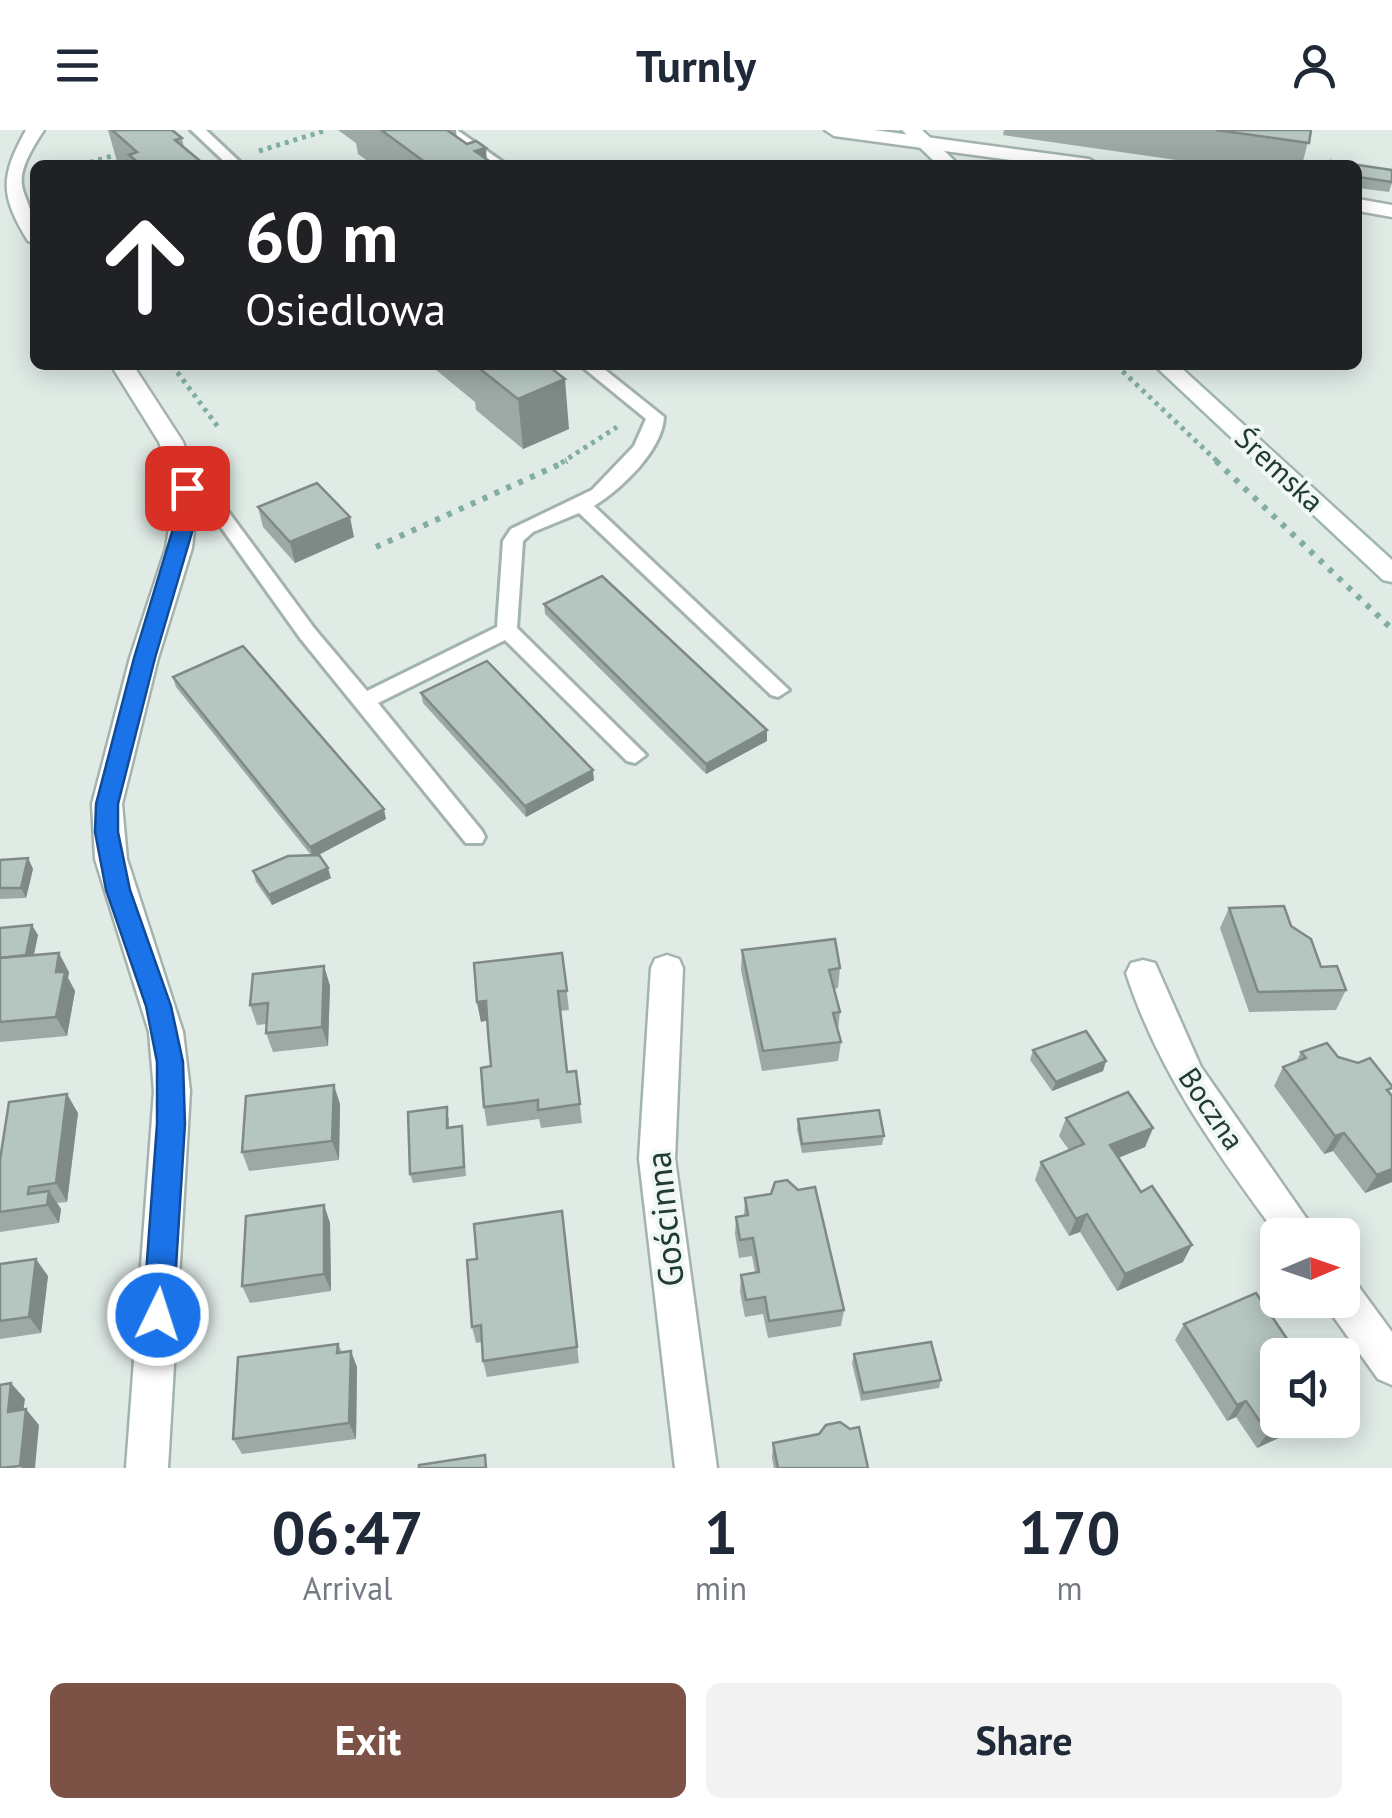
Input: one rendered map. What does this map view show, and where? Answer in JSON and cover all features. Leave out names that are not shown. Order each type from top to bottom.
[{"type":"street","points":[[30,229],[12,201],[8,180],[14,162],[35,130]]},
{"type":"street","points":[[834,130],[916,135],[1060,160]]},
{"type":"street","points":[[916,135],[944,160]]},
{"type":"street","points":[[1362,206],[1392,210]]},
{"type":"street","points":[[125,370],[171,442],[187,488],[185,522],[107,804],[111,859],[166,1032],[172,1092],[147,1468]]},
{"type":"street","name":"Śremska","points":[[1170,370],[1392,574]]},
{"type":"street","name":"Gościnna","points":[[667,968],[657,1158],[696,1468]]},
{"type":"street","name":"Boczna","points":[[1143,973],[1152,1007],[1182,1068],[1286,1218]]},
{"type":"street","points":[[1358,1318],[1392,1365]]},
{"type":"lane","points":[[198,130],[231,160]]},
{"type":"lane","points":[[448,130],[493,160]]},
{"type":"lane","points":[[595,370],[649,410],[657,423],[651,438],[596,496],[518,532],[514,541],[508,630],[634,755]]},
{"type":"lane","points":[[187,488],[206,495],[215,505],[307,634],[474,837]]},
{"type":"lane","points":[[582,504],[778,690]]},
{"type":"lane","points":[[364,701],[508,630]]},
{"type":"path","points":[[259,151],[327,130]]},
{"type":"path","points":[[98,160],[138,148]]},
{"type":"path","points":[[176,370],[218,427]]},
{"type":"path","points":[[1121,370],[1392,629]]},
{"type":"path","points":[[376,547],[579,454],[622,422]]},
{"type":"building","points":[[112,130],[172,130],[182,138],[175,140],[199,160],[135,160],[129,155],[137,152]]},
{"type":"building","points":[[381,130],[447,130],[467,144],[476,141],[486,148],[475,151],[488,160],[422,160]]},
{"type":"building","points":[[1216,130],[1311,130],[1309,143]]},
{"type":"building","points":[[1362,166],[1392,170],[1392,182],[1362,178]]},
{"type":"building","points":[[481,370],[553,370],[565,379],[518,399]]},
{"type":"building","points":[[317,483],[350,517],[290,542],[258,507]]},
{"type":"building","points":[[602,576],[767,730],[706,764],[544,604]]},
{"type":"building","points":[[243,646],[384,809],[310,847],[173,677]]},
{"type":"building","points":[[487,661],[593,770],[525,806],[421,693]]},
{"type":"building","points":[[319,855],[328,868],[269,895],[253,871],[288,856]]},
{"type":"building","points":[[28,858],[21,888],[0,888],[0,860]]},
{"type":"building","points":[[1284,906],[1291,926],[1311,939],[1321,967],[1337,966],[1346,990],[1258,992],[1229,908]]},
{"type":"building","points":[[32,925],[26,955],[0,958],[0,928]]},
{"type":"building","points":[[835,939],[840,968],[829,970],[840,1012],[833,1013],[841,1042],[763,1051],[742,950]]},
{"type":"building","points":[[59,953],[56,972],[65,972],[56,1017],[0,1022],[0,958]]},
{"type":"building","points":[[562,953],[567,991],[558,991],[567,1072],[576,1071],[580,1104],[538,1110],[538,1100],[484,1107],[481,1068],[491,1066],[486,1001],[477,1002],[474,963]]},
{"type":"building","points":[[324,966],[322,1027],[266,1033],[268,1003],[250,1005],[253,974]]},
{"type":"building","points":[[1086,1031],[1106,1061],[1056,1082],[1033,1050]]},
{"type":"building","points":[[1327,1043],[1338,1057],[1358,1063],[1370,1058],[1392,1086],[1387,1090],[1392,1096],[1392,1169],[1377,1175],[1344,1133],[1335,1136],[1283,1067],[1306,1058],[1301,1052]]},
{"type":"building","points":[[334,1085],[332,1141],[242,1152],[246,1096]]},
{"type":"building","points":[[1128,1092],[1153,1128],[1110,1145],[1141,1192],[1152,1186],[1192,1245],[1125,1274],[1087,1214],[1076,1219],[1041,1162],[1084,1144],[1066,1118]]},
{"type":"building","points":[[67,1094],[56,1183],[29,1187],[28,1194],[49,1191],[47,1205],[0,1212],[0,1160],[9,1102]]},
{"type":"building","points":[[447,1107],[447,1128],[462,1126],[464,1167],[410,1174],[408,1112]]},
{"type":"building","points":[[879,1110],[884,1136],[802,1144],[798,1119]]},
{"type":"building","points":[[787,1180],[798,1190],[815,1187],[844,1310],[769,1321],[765,1297],[746,1300],[741,1275],[759,1272],[753,1238],[740,1240],[736,1217],[748,1215],[745,1198],[771,1194],[775,1182]]},
{"type":"building","points":[[324,1205],[324,1274],[242,1286],[246,1216]]},
{"type":"building","points":[[562,1211],[577,1347],[483,1361],[481,1325],[472,1327],[467,1260],[477,1259],[474,1224]]},
{"type":"building","points":[[36,1259],[29,1317],[0,1321],[0,1264]]},
{"type":"building","points":[[1256,1293],[1260,1299],[1260,1318],[1273,1318],[1286,1338],[1260,1338],[1260,1421],[1246,1401],[1237,1405],[1184,1324]]},
{"type":"building","points":[[931,1342],[941,1380],[863,1393],[854,1354]]},
{"type":"building","points":[[338,1344],[337,1353],[351,1351],[349,1423],[233,1439],[238,1357]]},
{"type":"building","points":[[11,1383],[8,1412],[26,1409],[20,1466],[0,1468],[0,1385]]},
{"type":"building","points":[[840,1422],[850,1429],[859,1427],[868,1468],[778,1468],[773,1443],[819,1434],[826,1425]]},
{"type":"building","points":[[485,1455],[486,1468],[419,1468],[419,1465]]},
{"type":"route","points":[[158,1315],[171,1124],[170,1062],[166,1032],[118,890],[106,832],[112,778],[185,522],[187,488]]}]
